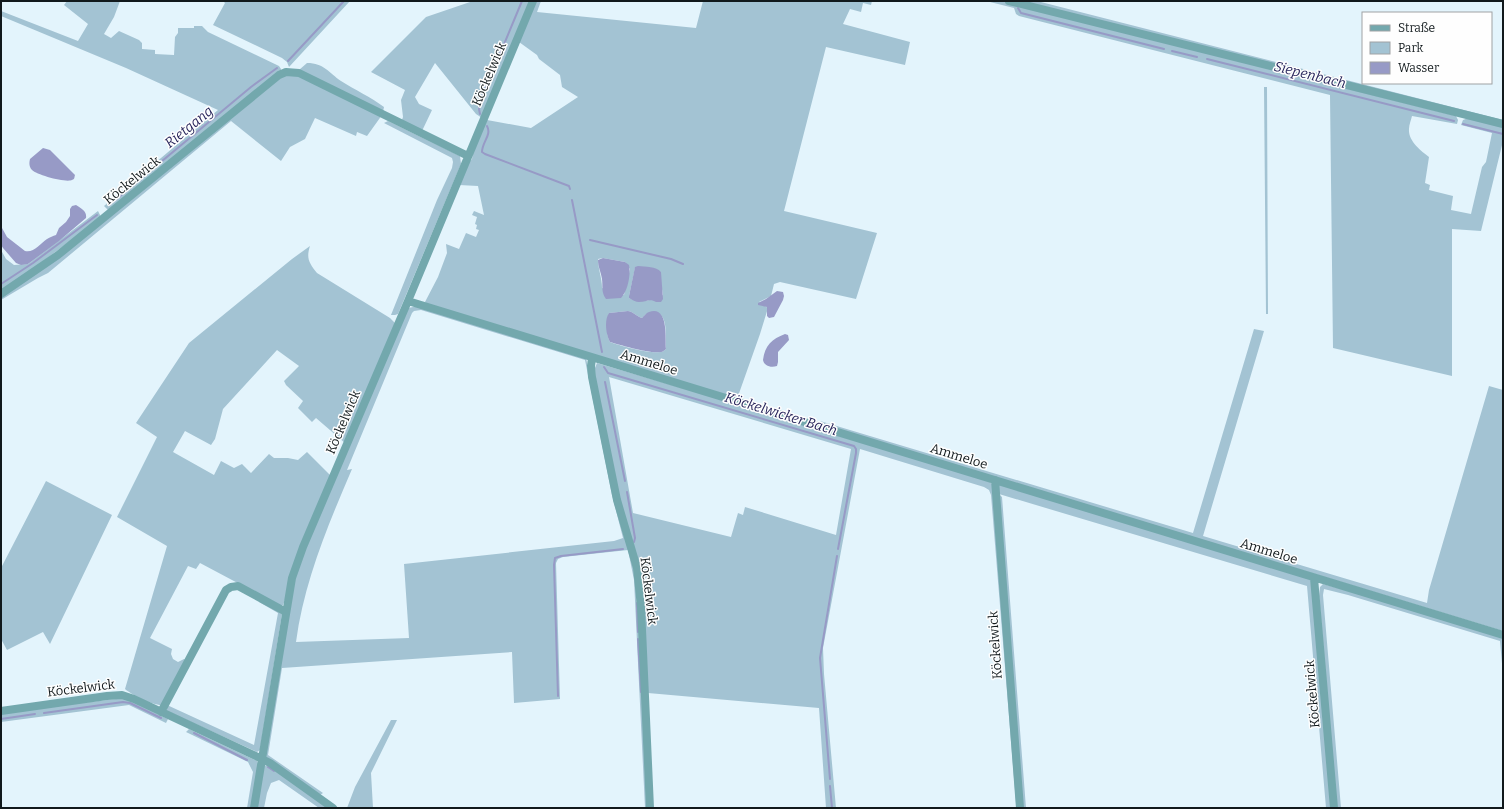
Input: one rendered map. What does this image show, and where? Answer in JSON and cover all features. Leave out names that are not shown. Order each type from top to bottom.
[{"type":"street","name":"Köckelwick","points":[[254,808],[292,578],[303,547],[408,301],[533,1]]},
{"type":"street","points":[[1009,1],[1503,124]]},
{"type":"street","name":"Köckelwick","points":[[1,294],[58,255],[280,75],[286,72],[299,73],[468,156]]},
{"type":"street","name":"Ammeloe","points":[[408,301],[1503,635]]},
{"type":"street","name":"Köckelwick","points":[[592,358],[592,377],[617,500],[637,568],[641,607],[650,808]]},
{"type":"street","name":"Köckelwick","points":[[995,480],[1020,808]]},
{"type":"street","name":"Köckelwick","points":[[1314,578],[1334,808]]},
{"type":"street","points":[[161,712],[226,590],[231,587],[238,586],[286,612]]},
{"type":"street","name":"Köckelwick","points":[[1,711],[118,695],[127,696],[270,763],[333,808]]},
{"type":"green space","points":[[67,1],[120,1],[114,17],[104,34],[111,38],[119,31],[139,40],[142,43],[142,49],[155,50],[155,54],[174,55],[175,37],[178,33],[178,28],[194,28],[194,26],[202,26],[208,32],[279,66],[281,72],[108,210],[104,206],[218,110],[126,68],[1,16],[1,11],[78,41],[88,24],[64,5]]},
{"type":"green space","points":[[223,1],[350,1],[289,67],[287,62],[282,58],[213,25],[225,3]]},
{"type":"green space","points":[[473,1],[531,1],[482,118],[476,114],[435,63],[415,97],[419,104],[432,110],[422,131],[402,120],[401,100],[405,90],[371,72],[426,17]]},
{"type":"green space","points":[[536,1],[541,1],[537,12],[696,28],[703,1],[872,1],[871,5],[863,3],[861,12],[850,9],[843,24],[910,42],[905,65],[826,47],[784,211],[877,233],[856,299],[780,282],[774,284],[771,296],[759,302],[768,308],[737,399],[427,305],[425,302],[438,277],[447,253],[446,244],[459,249],[466,233],[476,237],[479,230],[476,229],[477,225],[475,224],[477,217],[472,215],[474,211],[484,215],[478,186],[459,185],[468,163],[472,159],[473,153],[487,120],[531,128],[578,97],[562,87],[560,75],[519,42]],"holes":[[[603,258],[625,262],[630,269],[624,295],[602,288],[598,259]],[[635,268],[661,272],[663,295],[651,300],[642,301],[633,300],[629,298]],[[628,311],[642,318],[648,313],[656,313],[660,315],[665,324],[666,349],[662,352],[650,352],[610,342],[607,331],[609,313]]]},
{"type":"green space","points":[[986,1],[1002,1],[1456,116],[1458,120],[1457,124],[1412,116],[1409,129],[1413,142],[1429,157],[1425,183],[1430,185],[1429,190],[1453,196],[1451,210],[1471,214],[1482,167],[1486,162],[1492,133],[1461,125],[1463,120],[1468,118],[1503,126],[1503,141],[1481,231],[1452,229],[1452,376],[1333,348],[1330,95],[1019,16],[1016,14],[1014,8]]},
{"type":"green space","points":[[1026,1],[1037,1],[1503,120],[1503,123],[1026,4]]},
{"type":"green space","points":[[307,63],[313,63],[326,69],[341,81],[384,107],[383,112],[299,70]]},
{"type":"green space","points":[[291,73],[382,115],[367,136],[357,132],[356,136],[315,118],[305,139],[290,147],[281,161],[231,121],[48,273],[1,300],[1,297],[276,80]]},
{"type":"green space","points":[[1264,87],[1267,87],[1268,314],[1266,314]]},
{"type":"green space","points":[[388,121],[460,156],[461,164],[398,314],[395,315],[391,315],[437,200],[452,168],[453,162],[452,158],[384,123]]},
{"type":"green space","points":[[98,211],[100,219],[1,292],[1,250],[6,259],[14,265],[28,264]]},
{"type":"green space","points":[[310,246],[308,257],[317,273],[390,318],[395,323],[345,443],[316,418],[312,422],[298,408],[303,401],[286,385],[284,381],[299,366],[277,350],[223,409],[215,439],[211,445],[185,431],[173,452],[214,475],[221,461],[234,468],[242,464],[251,473],[269,454],[274,458],[298,460],[307,452],[331,476],[283,605],[281,606],[200,563],[196,569],[188,566],[150,638],[172,649],[171,654],[173,659],[178,662],[184,659],[186,660],[163,705],[148,702],[125,689],[167,546],[117,517],[157,437],[136,423],[189,343]]},
{"type":"green space","points":[[418,306],[586,358],[615,496],[635,568],[648,808],[645,808],[634,580],[628,550],[563,557],[558,559],[556,563],[560,699],[514,703],[512,652],[282,668],[268,755],[323,793],[320,795],[265,757],[293,586],[305,548],[408,308]],"holes":[[[421,310],[585,360],[612,495],[623,538],[614,541],[404,564],[409,638],[296,642],[305,598],[318,554],[352,469],[347,470],[414,311]]]},
{"type":"green space","points":[[1254,329],[1264,331],[1203,536],[1427,603],[1429,590],[1489,386],[1503,390],[1503,631],[823,425],[820,421],[1193,533]]},
{"type":"green space","points":[[597,363],[986,478],[992,484],[1017,804],[991,495],[989,490],[984,487],[860,449],[823,648],[836,808],[826,808],[819,708],[648,693],[643,598],[619,500],[596,388],[595,368]],"holes":[[[609,377],[851,449],[836,535],[745,507],[743,515],[738,513],[731,537],[633,513]]]},
{"type":"green space","points":[[46,481],[112,515],[50,644],[43,632],[7,650],[1,639],[1,568]]},
{"type":"green space","points":[[1001,483],[1313,579],[1315,583],[1334,808],[1326,808],[1307,586],[999,494],[1002,497],[1026,808],[1023,808],[997,493],[998,485]]},
{"type":"green space","points":[[1323,584],[1503,634],[1503,675],[1500,641],[1324,589],[1323,595],[1341,808],[1337,808],[1319,596],[1320,587]]},
{"type":"green space","points":[[261,600],[282,614],[260,750],[257,752],[167,711],[167,705],[254,745],[278,613],[259,602]]},
{"type":"green space","points":[[125,698],[168,719],[166,723],[129,705],[1,722],[1,712]]},
{"type":"green space","points":[[391,720],[397,720],[371,773],[373,808],[347,808],[355,787]]},
{"type":"green space","points":[[189,729],[257,761],[258,764],[251,808],[247,808],[253,772],[248,762],[186,732]]},
{"type":"green space","points":[[267,765],[331,808],[319,808],[279,780],[271,783],[264,808],[257,808],[264,766]]},
{"type":"water","points":[[43,148],[50,150],[75,175],[74,179],[69,181],[52,178],[35,172],[30,168],[30,159]]},
{"type":"water","points":[[76,205],[85,212],[86,218],[59,241],[28,264],[21,265],[16,263],[1,245],[2,228],[7,237],[25,251],[31,251],[50,237],[56,235],[59,228],[70,216],[70,209],[72,206]]},
{"type":"water","points":[[603,258],[625,262],[629,265],[630,273],[628,282],[621,298],[606,299],[604,296],[602,279],[598,265],[598,260]]},
{"type":"water","points":[[635,267],[654,268],[661,272],[663,299],[661,302],[650,300],[638,302],[629,298]]},
{"type":"water","points":[[777,291],[783,292],[783,300],[774,317],[769,318],[767,316],[767,307],[758,305],[758,303]]},
{"type":"water","points":[[628,311],[642,318],[649,312],[655,311],[660,313],[665,324],[666,349],[662,352],[650,352],[610,342],[607,336],[606,328],[607,316],[609,313]]},
{"type":"water","points":[[785,334],[788,335],[789,340],[778,352],[777,366],[770,367],[766,365],[763,360],[767,346],[776,338]]},
{"type":"waterway","name":"Rietgang","points":[[288,61],[344,1]]},
{"type":"waterway","name":"Köckelwicker Bach","points":[[480,114],[480,102],[522,1]]},
{"type":"waterway","name":"Siepenbach","points":[[1018,8],[1021,13],[1164,49]]},
{"type":"waterway","name":"Siepenbach","points":[[1172,51],[1197,57]]},
{"type":"waterway","name":"Siepenbach","points":[[1207,59],[1454,121]]},
{"type":"waterway","name":"Rietgang","points":[[114,201],[251,87],[277,68]]},
{"type":"waterway","name":"Siepenbach","points":[[1463,124],[1503,134]]},
{"type":"waterway","name":"Köckelwicker Bach","points":[[487,126],[488,136],[483,145],[482,152],[569,186],[570,189]]},
{"type":"waterway","name":"Köckelwicker Bach","points":[[572,200],[602,352]]},
{"type":"waterway","name":"Rietgang","points":[[1,284],[33,263],[97,215]]},
{"type":"waterway","points":[[590,240],[671,259],[683,264]]},
{"type":"waterway","name":"Köckelwicker Bach","points":[[604,367],[608,373],[854,446],[856,453],[838,549]]},
{"type":"waterway","points":[[605,382],[625,481]]},
{"type":"waterway","points":[[627,492],[635,538],[634,542]]},
{"type":"waterway","points":[[558,696],[555,558],[623,549]]},
{"type":"waterway","name":"Köckelwicker Bach","points":[[830,779],[820,658],[837,556]]},
{"type":"waterway","points":[[637,603],[638,632]]},
{"type":"waterway","points":[[638,639],[641,692]]},
{"type":"waterway","points":[[44,713],[123,702],[130,703],[161,718]]},
{"type":"waterway","points":[[1,719],[35,714]]},
{"type":"waterway","points":[[194,733],[247,760]]},
{"type":"waterway","points":[[268,767],[274,771]]},
{"type":"waterway","name":"Köckelwicker Bach","points":[[830,786],[832,808]]}]
